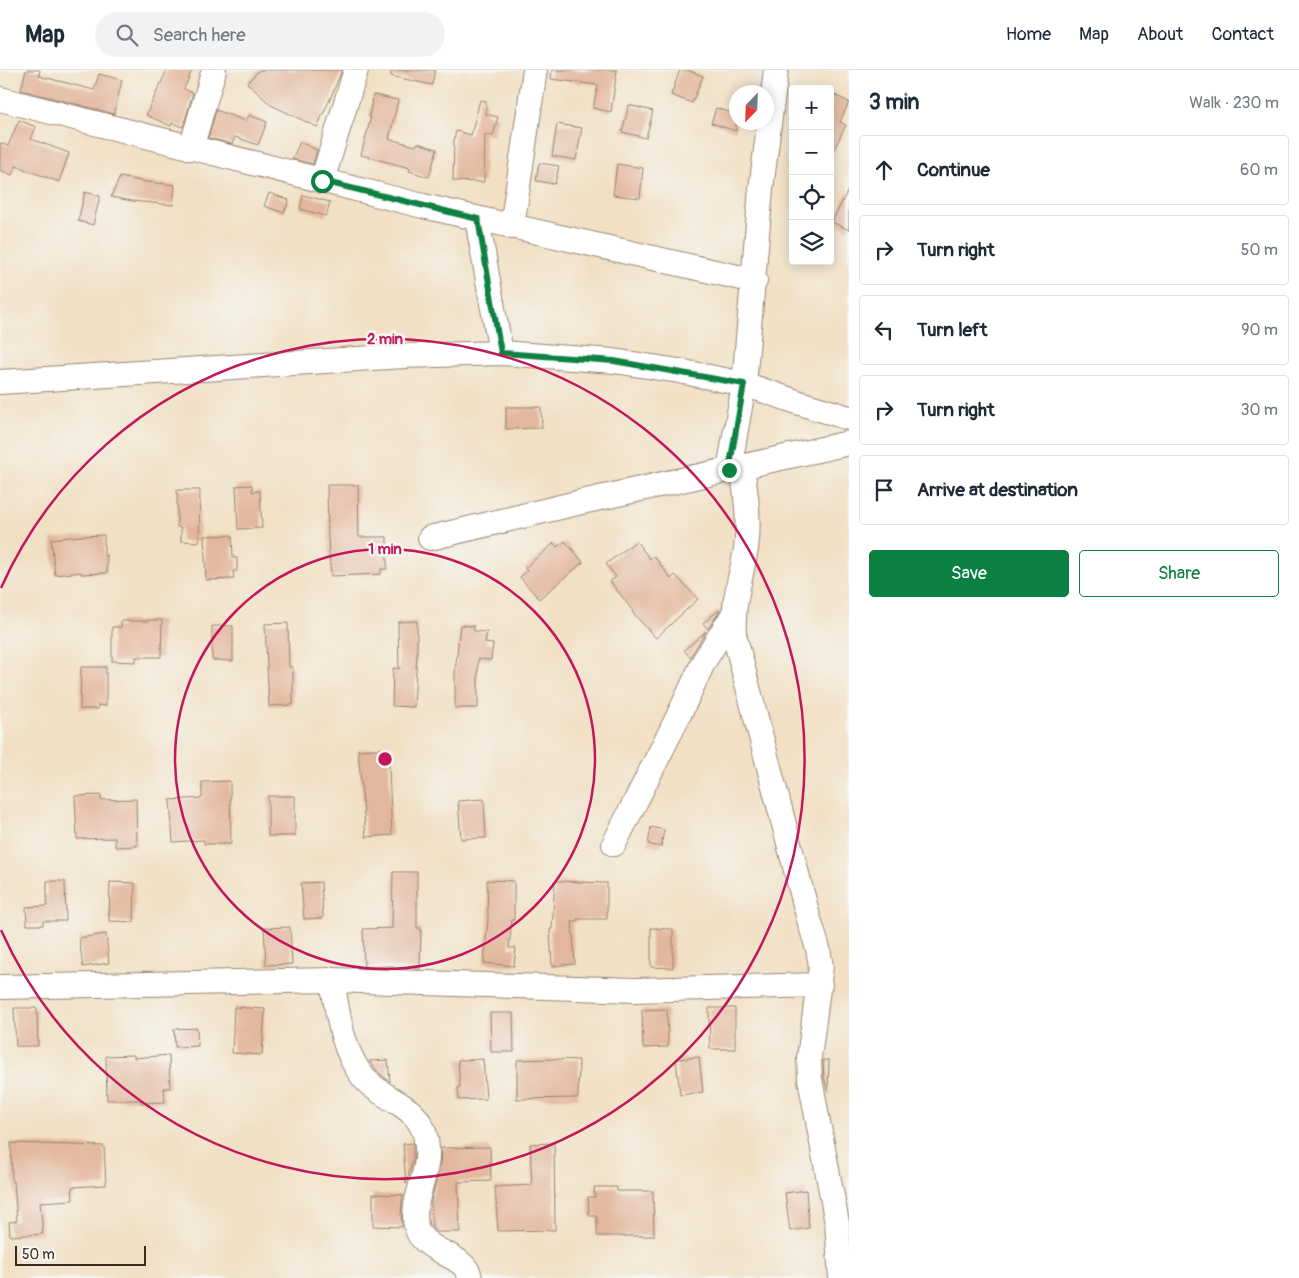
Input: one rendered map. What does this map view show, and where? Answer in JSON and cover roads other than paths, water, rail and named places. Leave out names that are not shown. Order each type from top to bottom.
[{"type":"street","points":[[191,148],[214,70]]},
{"type":"street","points":[[322,181],[356,70]]},
{"type":"street","points":[[512,227],[535,70]]},
{"type":"street","points":[[776,70],[761,189],[754,281],[735,468],[748,529],[733,616],[734,634],[821,966],[820,986],[809,1058],[810,1079],[837,1223],[841,1278]]},
{"type":"street","points":[[0,99],[478,219],[754,281]]},
{"type":"street","points":[[478,219],[501,353]]},
{"type":"street","points":[[0,382],[404,356],[501,353],[614,361],[744,384],[849,418]]},
{"type":"street","points":[[430,538],[577,503],[849,443]]},
{"type":"street","points":[[614,844],[704,661],[733,616]]},
{"type":"street","points":[[0,987],[332,980],[635,990],[820,986]]},
{"type":"street","points":[[332,980],[339,1021],[346,1046],[357,1068],[364,1079],[375,1088],[410,1111],[421,1123],[426,1137],[427,1163],[416,1199],[417,1230],[423,1240],[462,1264],[469,1272],[470,1278]]}]
